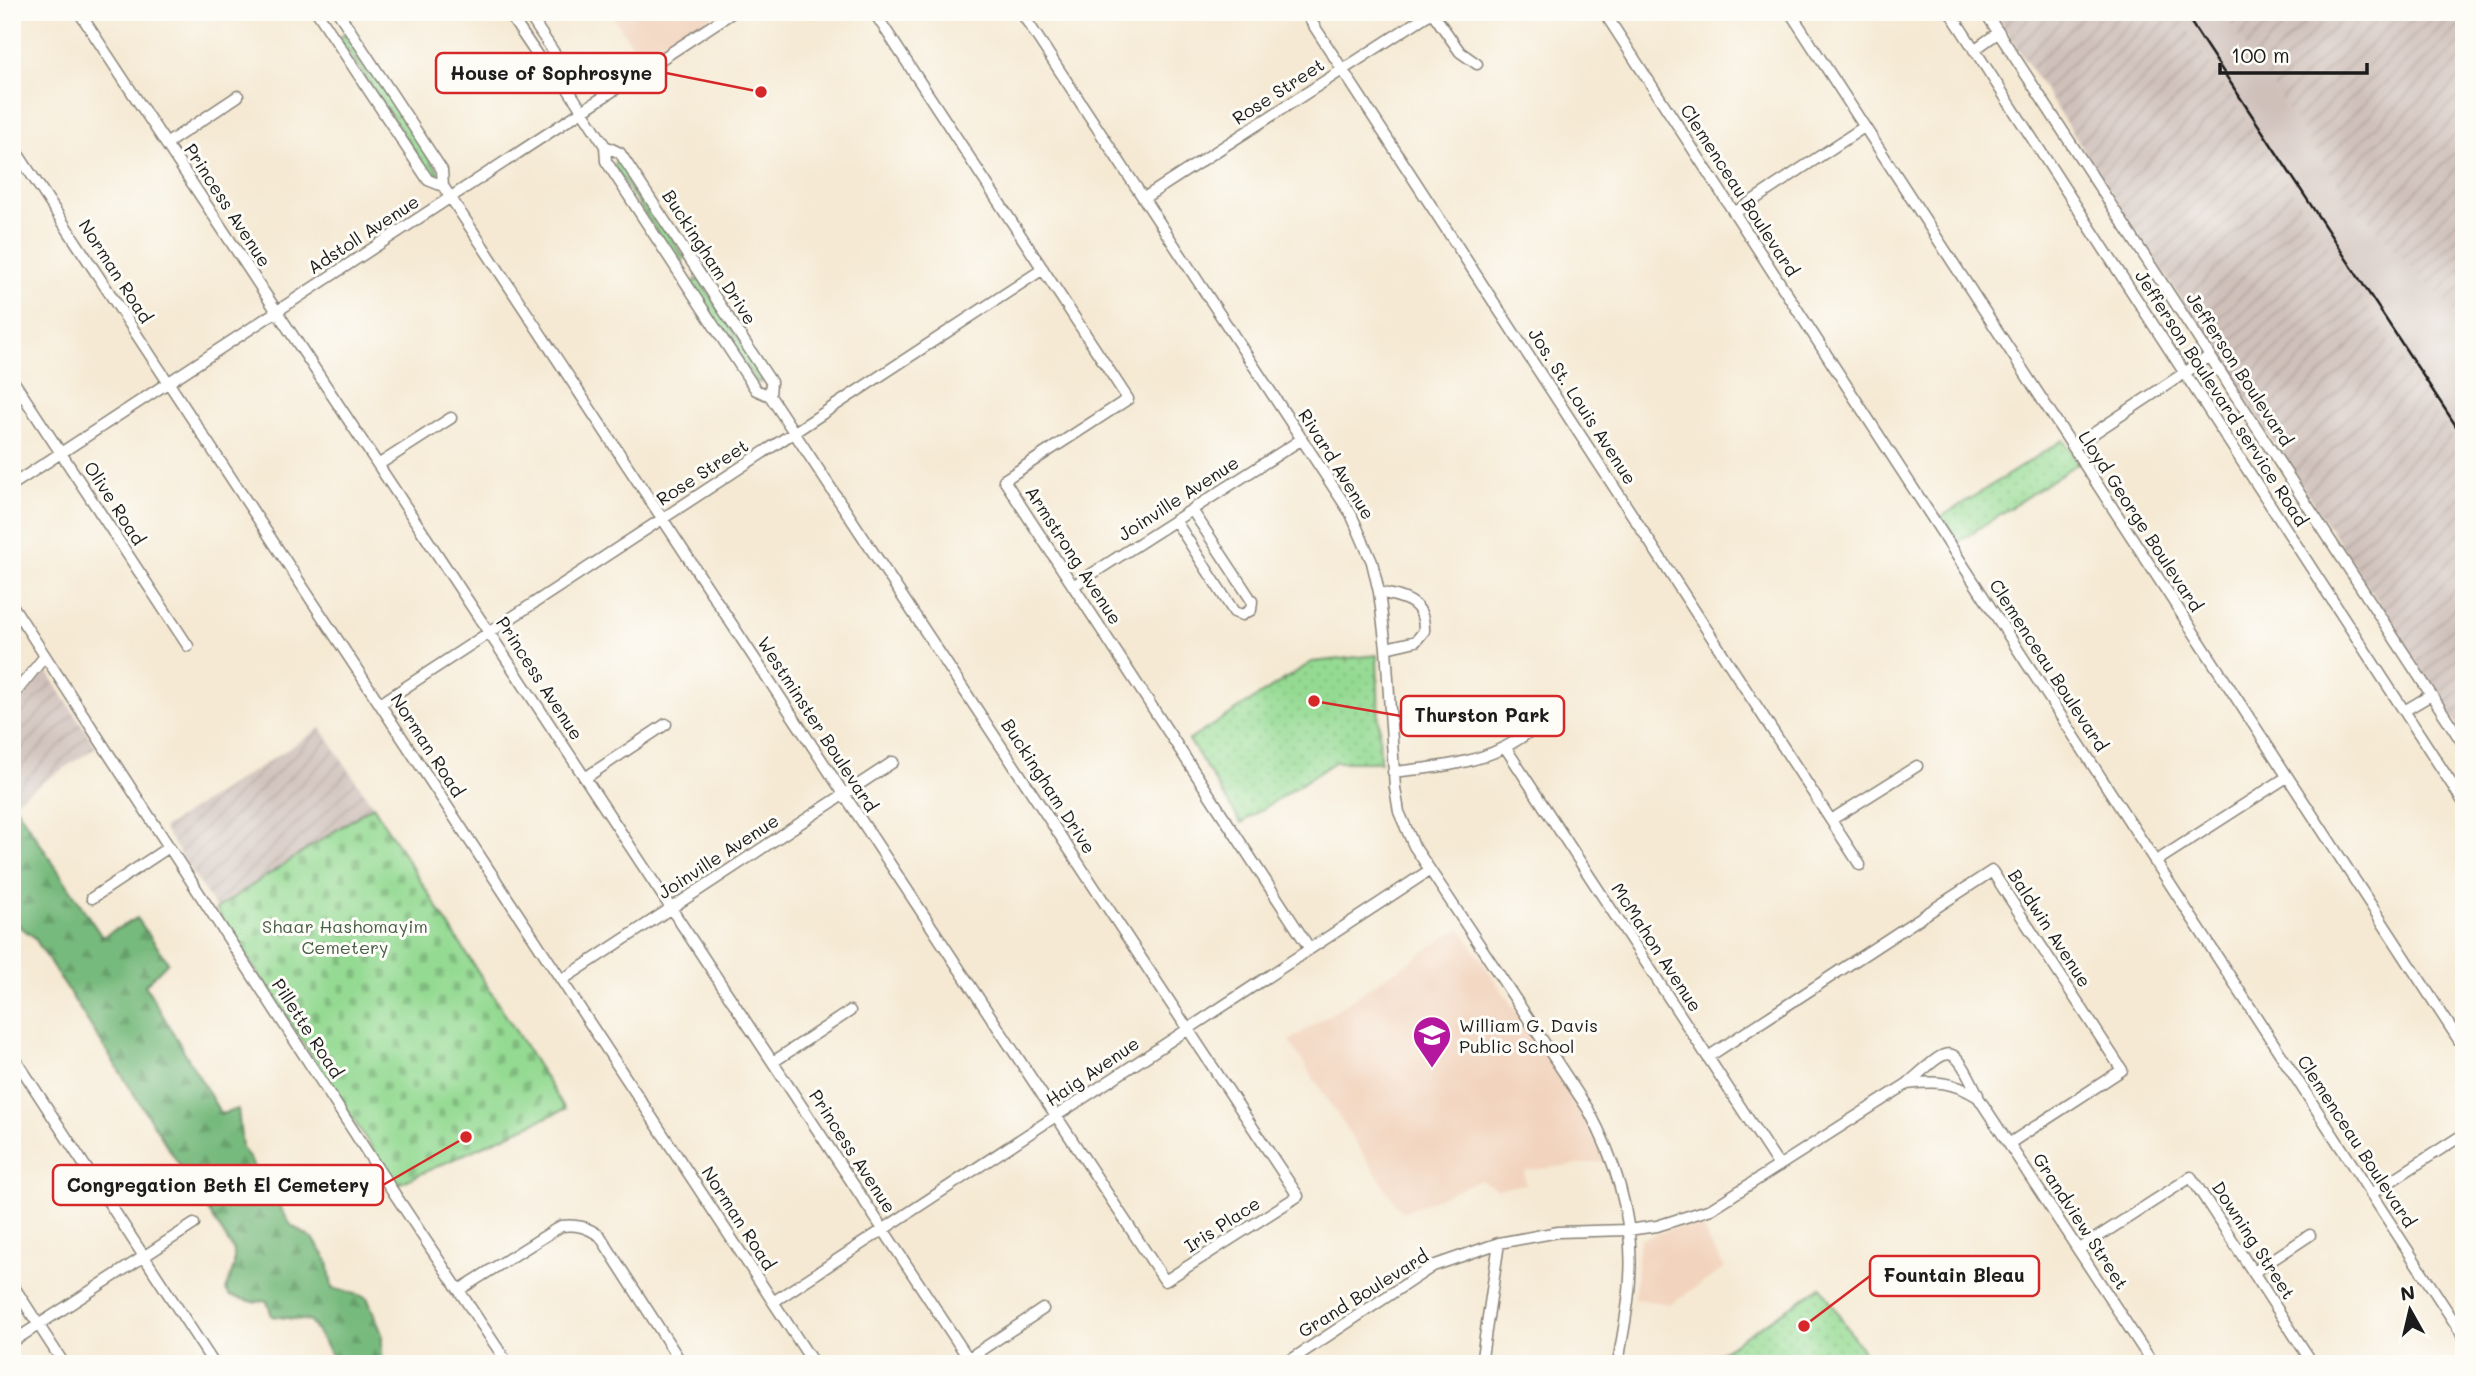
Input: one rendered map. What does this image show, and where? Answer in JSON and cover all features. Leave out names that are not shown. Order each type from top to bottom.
[{"type":"street","name":"Princess Avenue","points":[[79,12],[970,1361]]},
{"type":"street","name":"Westminster Boulevard","points":[[317,12],[428,180],[443,186]]},
{"type":"street","name":"Westminster Boulevard","points":[[338,12],[442,170],[443,186],[1165,1281]]},
{"type":"street","name":"Buckingham Drive","points":[[509,12],[543,64],[557,72],[606,146],[621,153],[771,382],[770,396]]},
{"type":"street","name":"Buckingham Drive","points":[[527,12],[557,57],[557,72]]},
{"type":"street","name":"Adstoll Avenue","points":[[12,485],[733,12]]},
{"type":"street","name":"Armstrong Avenue","points":[[874,12],[1128,399],[1004,480],[1310,949]]},
{"type":"street","name":"Rivard Avenue","points":[[1021,12],[1351,514],[1372,562],[1379,592],[1386,648],[1393,772],[1399,812],[1414,846],[1588,1109],[1607,1144],[1616,1170],[1631,1250],[1630,1281],[1618,1364]]},
{"type":"street","name":"Jos. St. Louis Avenue","points":[[1305,12],[1860,865]]},
{"type":"street","points":[[1432,12],[1460,52],[1477,64]]},
{"type":"street","name":"Rose Street","points":[[1144,198],[1432,12]]},
{"type":"street","name":"Clemenceau Boulevard","points":[[1604,12],[2464,1337]]},
{"type":"street","name":"Lloyd George Boulevard","points":[[1790,12],[2464,1048]]},
{"type":"street","name":"Jefferson Boulevard service Road","points":[[1950,12],[2464,803]]},
{"type":"street","name":"Jefferson Boulevard","points":[[1985,12],[2464,745]]},
{"type":"street","points":[[1974,50],[1999,32]]},
{"type":"street","points":[[166,144],[238,96]]},
{"type":"street","points":[[1734,213],[1864,127]]},
{"type":"street","name":"Norman Road","points":[[12,145],[814,1364]]},
{"type":"street","name":"Buckingham Drive","points":[[606,146],[607,161],[756,390],[770,396],[1298,1196]]},
{"type":"street","name":"Rose Street","points":[[380,704],[1043,269]]},
{"type":"street","points":[[2073,447],[2210,356]]},
{"type":"street","name":"Olive Road","points":[[12,379],[188,646]]},
{"type":"street","points":[[379,465],[451,418]]},
{"type":"street","name":"Joinville Avenue","points":[[1073,586],[1301,439]]},
{"type":"street","points":[[1175,520],[1234,612],[1242,615],[1251,610],[1252,601],[1192,510]]},
{"type":"street","points":[[1379,592],[1409,599],[1419,608],[1424,620],[1424,631],[1416,640],[1386,648]]},
{"type":"street","name":"Pillette Road","points":[[12,605],[508,1364]]},
{"type":"street","points":[[12,697],[45,656]]},
{"type":"street","points":[[2404,711],[2431,695]]},
{"type":"street","points":[[1393,772],[1471,761],[1505,747],[1555,713]]},
{"type":"street","points":[[585,778],[666,724]]},
{"type":"street","name":"McMahon Avenue","points":[[1505,747],[1779,1166]]},
{"type":"street","name":"Joinville Avenue","points":[[562,980],[893,762]]},
{"type":"street","points":[[1831,820],[1917,766]]},
{"type":"street","points":[[2155,862],[2287,777]]},
{"type":"street","points":[[92,898],[169,847]]},
{"type":"street","name":"Haig Avenue","points":[[773,1302],[1430,870]]},
{"type":"street","name":"Baldwin Avenue","points":[[1708,1057],[1992,871],[2123,1070],[2010,1143]]},
{"type":"street","points":[[773,1062],[850,1011]]},
{"type":"street","points":[[12,1054],[214,1364]]},
{"type":"street","name":"Grandview Street","points":[[1628,1230],[1657,1226],[1711,1209],[1907,1084],[1934,1059],[1946,1054],[1956,1056],[1965,1067],[1978,1097],[2153,1364]]},
{"type":"street","name":"Grandview Street","points":[[1907,1084],[1936,1081],[1947,1083],[1978,1097]]},
{"type":"street","points":[[2371,1194],[2464,1133]]},
{"type":"street","name":"Downing Street","points":[[2079,1250],[2192,1177],[2314,1364]]},
{"type":"street","name":"Iris Place","points":[[1165,1281],[1298,1196]]},
{"type":"street","points":[[12,1342],[194,1224]]},
{"type":"street","points":[[459,1290],[561,1226],[589,1228],[600,1236],[682,1364]]},
{"type":"street","name":"Grand Boulevard","points":[[1284,1364],[1433,1266],[1499,1243],[1558,1232],[1628,1230]]},
{"type":"street","points":[[2254,1272],[2310,1236]]},
{"type":"street","points":[[1481,1364],[1499,1243]]},
{"type":"street","points":[[12,1284],[64,1364]]},
{"type":"street","points":[[970,1361],[1043,1309]]},
{"type":"shaded area","points":[[610,12],[718,12],[643,62]]},
{"type":"shaded area","points":[[1994,12],[2177,12],[2464,453],[2464,735]]},
{"type":"shaded area","points":[[2177,12],[2222,12],[2347,199],[2464,324],[2464,453]]},
{"type":"shaded area","points":[[2222,12],[2464,12],[2464,324],[2347,199]]},
{"type":"shaded area","points":[[47,671],[96,747],[13,802],[12,711]]},
{"type":"shaded area","points":[[321,728],[373,806],[216,909],[163,828]]},
{"type":"shaded area","name":"William G. Davis Public School","points":[[1460,928],[1574,1098],[1606,1161],[1524,1171],[1526,1184],[1497,1189],[1481,1180],[1402,1213],[1289,1041]]},
{"type":"shaded area","points":[[1701,1220],[1709,1243],[1725,1268],[1671,1304],[1634,1299],[1640,1239]]},
{"type":"green space","points":[[344,33],[348,35],[438,171],[437,175],[432,177],[340,39]]},
{"type":"green space","points":[[617,160],[622,162],[684,258],[680,263],[676,261],[614,166]]},
{"type":"green space","points":[[696,279],[700,281],[764,378],[760,383],[756,381],[692,285]]},
{"type":"green space","points":[[2063,440],[2078,463],[1958,542],[1941,517]]},
{"type":"green space","points":[[1377,655],[1380,762],[1335,762],[1241,823],[1189,740],[1312,662]]},
{"type":"green space","points":[[12,801],[102,937],[137,918],[168,962],[145,985],[221,1114],[238,1109],[242,1147],[291,1225],[314,1240],[328,1261],[332,1288],[367,1297],[382,1334],[382,1364],[337,1364],[310,1321],[272,1316],[267,1301],[254,1302],[230,1296],[226,1290],[234,1266],[234,1251],[34,937],[12,921]]},
{"type":"green space","name":"Shaar Hashomayim Cemetery","points":[[373,806],[565,1109],[396,1185],[216,909]]},
{"type":"green space","points":[[1821,1287],[1871,1364],[1702,1364]]},
{"type":"railway","points":[[2184,12],[2464,438]]},
{"type":"place","name":"House of Sophrosyne","points":[[761,92]]},
{"type":"place","name":"Thurston Park","points":[[1314,701]]},
{"type":"place","name":"William G. Davis Public School","points":[[1432,1069]]},
{"type":"place","name":"Congregation Beth El Cemetery","points":[[466,1137]]},
{"type":"place","name":"Fountain Bleau","points":[[1804,1326]]}]
